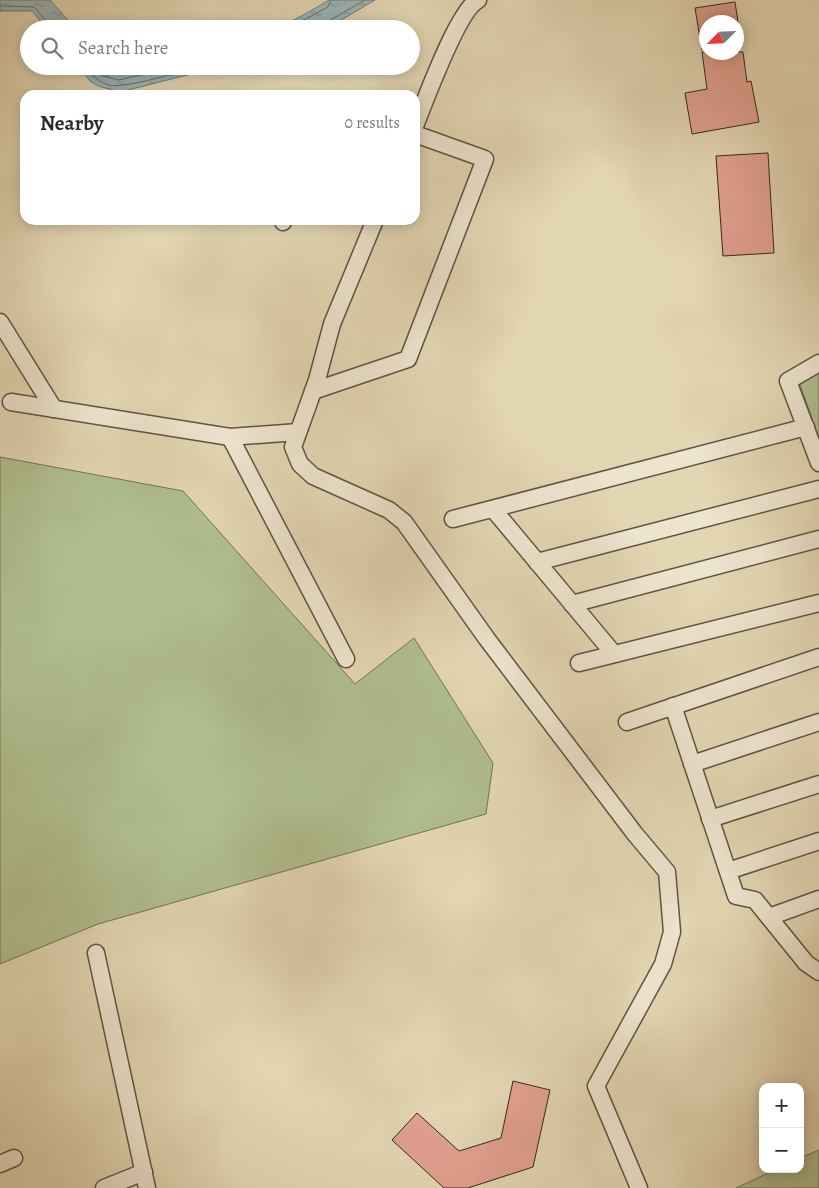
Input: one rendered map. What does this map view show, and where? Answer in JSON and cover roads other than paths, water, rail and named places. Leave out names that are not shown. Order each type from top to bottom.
[{"type":"street","points":[[420,114],[459,22],[473,2],[478,0]]},
{"type":"street","points":[[313,391],[408,359],[485,158],[420,136]]},
{"type":"street","points":[[374,225],[332,324],[313,391],[293,447],[300,464],[313,476],[389,510],[404,522],[487,640],[635,834],[667,872],[672,932],[663,964],[596,1086],[639,1188]]},
{"type":"street","points":[[0,322],[54,409]]},
{"type":"street","points":[[819,362],[788,381],[819,463]]},
{"type":"street","points":[[11,402],[230,438],[298,432]]},
{"type":"street","points":[[453,519],[806,427]]},
{"type":"street","points":[[230,438],[346,659]]},
{"type":"street","points":[[537,562],[819,490]]},
{"type":"street","points":[[493,509],[614,654]]},
{"type":"street","points":[[572,604],[819,540]]},
{"type":"street","points":[[579,663],[819,602]]},
{"type":"street","points":[[627,722],[819,657]]},
{"type":"street","points":[[673,706],[736,896],[755,900],[815,964]]},
{"type":"street","points":[[692,764],[819,722]]},
{"type":"street","points":[[710,819],[819,784]]},
{"type":"street","points":[[728,871],[819,841]]},
{"type":"street","points":[[769,917],[819,899]]},
{"type":"street","points":[[91,954],[139,1183],[104,1188]]},
{"type":"water","points":[[0,0],[50,0],[68,20],[40,20],[32,11],[0,11]]},
{"type":"water","points":[[329,0],[375,0],[341,20],[294,20]]},
{"type":"water","points":[[85,75],[187,75],[128,90],[113,90],[98,86]]}]
